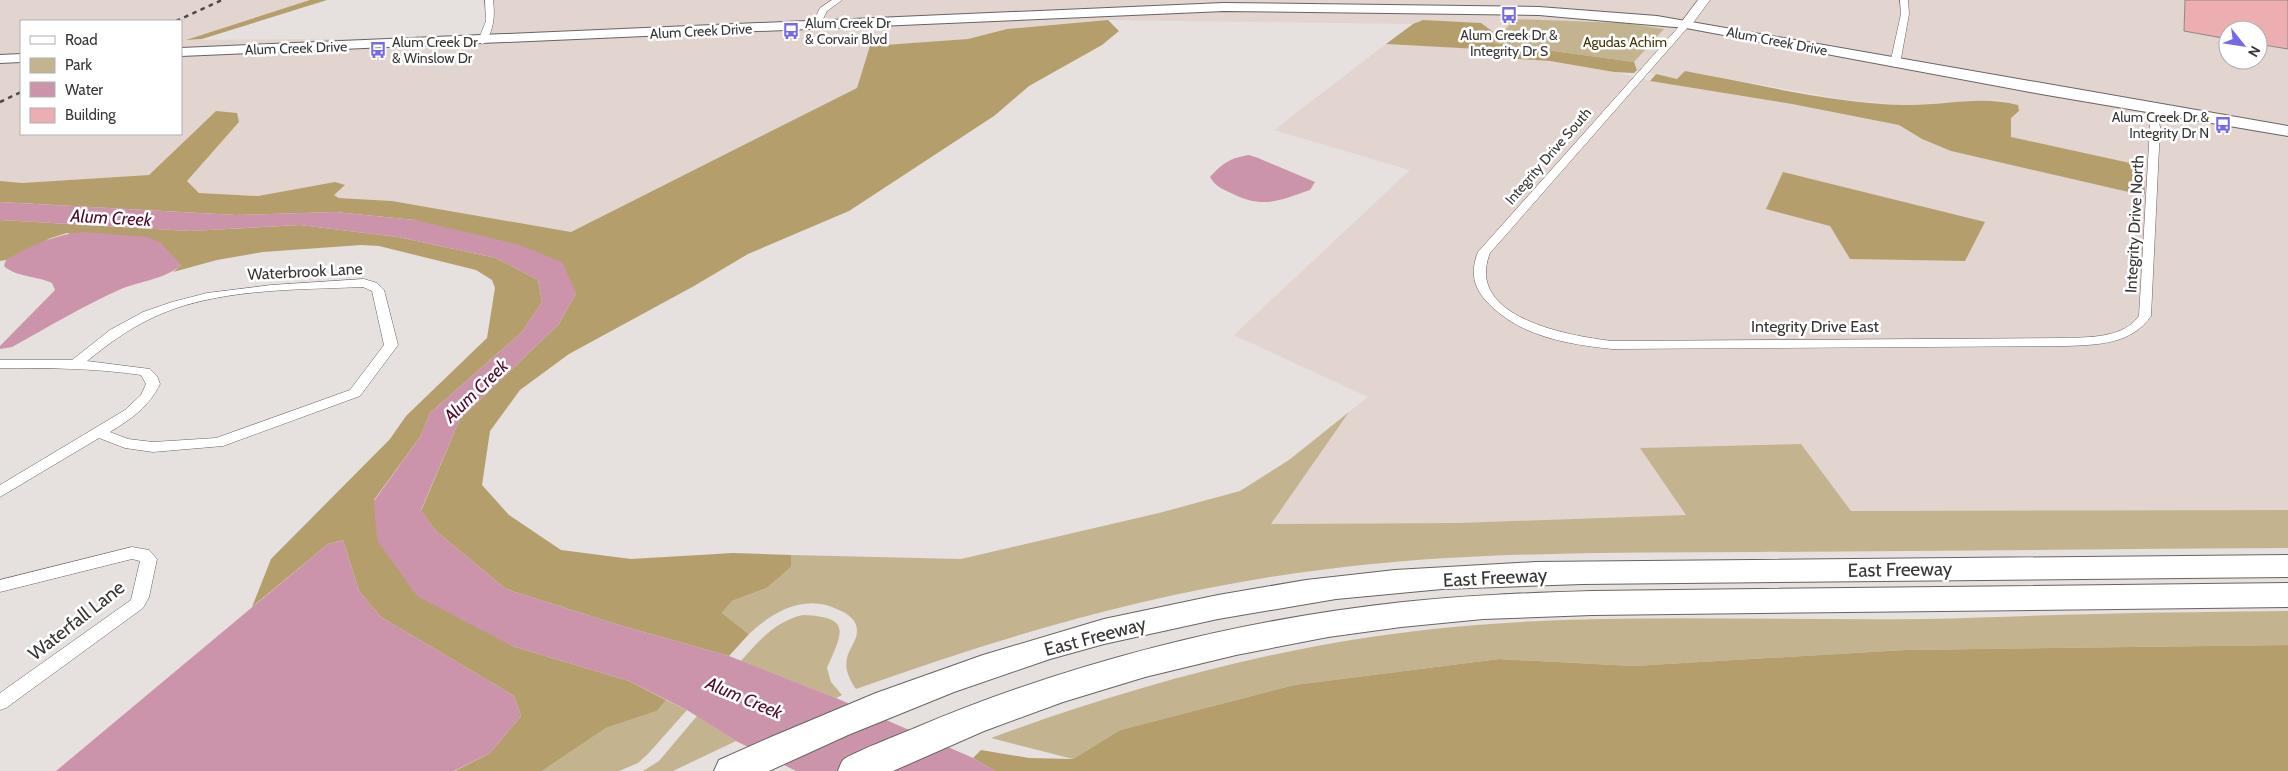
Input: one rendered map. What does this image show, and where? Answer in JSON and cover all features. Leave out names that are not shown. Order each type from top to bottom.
[{"type":"highway","name":"East Freeway","points":[[732,771],[823,730],[942,682],[1055,646],[1154,620],[1267,598],[1395,581],[1589,572],[2288,566]]},
{"type":"highway","name":"East Freeway","points":[[856,771],[1009,706],[1093,678],[1185,654],[1287,632],[1403,614],[1543,604],[1659,601],[2288,596]]},
{"type":"main road","points":[[1686,24],[1704,0]]},
{"type":"main road","name":"Alum Creek Drive","points":[[182,52],[1215,6],[1233,11],[1256,11],[1261,9],[1539,11],[1607,15],[1686,24],[1895,64],[2288,131]]},
{"type":"main road","points":[[0,59],[20,58]]},
{"type":"street","points":[[482,40],[490,29],[489,0]]},
{"type":"street","points":[[816,25],[823,10],[838,0]]},
{"type":"street","points":[[1895,64],[1905,14],[1904,0]]},
{"type":"street","name":"Integrity Drive South","points":[[1509,316],[1487,295],[1479,280],[1479,265],[1484,252],[1686,24]]},
{"type":"street","name":"Integrity Drive North","points":[[2126,332],[2142,322],[2145,316],[2155,127],[2151,108]]},
{"type":"street","name":"Waterbrook Lane","points":[[75,364],[134,322],[164,309],[200,298],[250,291],[354,284],[369,284],[378,290],[391,345],[355,393],[218,443],[153,447],[126,443],[97,432]]},
{"type":"street","name":"Integrity Drive East","points":[[1509,316],[1524,325],[1551,335],[1612,345],[2066,342],[2102,340],[2126,332]]},
{"type":"street","points":[[0,364],[75,364],[140,371],[150,376],[153,384],[151,392],[130,413],[2,489]]},
{"type":"street","name":"Waterfall Lane","points":[[0,586],[132,553],[143,554],[149,559],[141,597],[137,604],[0,703]]},
{"type":"shaded area","points":[[0,0],[310,0],[189,40],[486,38],[489,0],[2288,0],[2288,510],[1851,511],[1800,444],[1641,448],[1686,515],[1458,523],[1271,524],[1349,412],[1368,397],[1234,335],[1410,170],[1274,130],[1386,44],[1478,49],[1476,56],[1550,61],[1614,72],[1650,81],[1792,104],[1900,125],[1922,139],[1951,151],[2133,193],[2145,193],[2130,163],[2011,137],[2011,118],[2018,105],[1999,100],[1904,105],[1847,100],[1685,71],[1678,79],[1637,70],[1634,62],[1663,29],[1624,23],[1514,19],[1499,36],[1481,23],[1423,20],[1413,24],[1108,20],[1007,29],[968,39],[871,46],[858,88],[571,232],[392,201],[339,198],[334,195],[335,182],[258,196],[199,193],[187,181],[239,122],[216,111],[149,175],[22,183],[0,181]],"holes":[[[1985,222],[1965,261],[1850,259],[1830,226]]]},
{"type":"shaded area","points":[[310,0],[327,0],[202,39],[186,40]]},
{"type":"shaded area","points":[[1108,20],[1119,31],[1102,45],[1029,86],[994,116],[849,211],[748,254],[694,286],[569,354],[520,390],[490,431],[482,485],[509,515],[561,550],[631,559],[733,553],[791,555],[791,567],[767,588],[732,601],[722,613],[749,634],[729,656],[619,625],[506,589],[436,531],[421,511],[460,419],[559,324],[576,293],[415,220],[335,212],[236,215],[0,202],[0,181],[22,183],[149,175],[216,111],[237,113],[239,122],[187,181],[199,193],[258,196],[335,182],[345,185],[334,195],[339,198],[392,201],[571,232],[857,88],[870,46],[968,39],[1007,29]]},
{"type":"shaded area","points":[[1423,20],[1481,23],[1499,36],[1494,43],[1634,62],[1637,70],[1634,73],[1614,72],[1550,61],[1476,56],[1478,49],[1386,44],[1413,24]]},
{"type":"shaded area","points":[[1685,71],[1849,101],[1918,105],[1990,101],[2018,105],[2019,111],[2011,118],[2011,137],[2130,163],[2144,172],[2145,194],[2133,193],[1951,151],[1922,139],[1899,125],[1792,104],[1650,81],[1656,74],[1677,79]]},
{"type":"shaded area","points":[[1783,172],[1985,222],[1965,261],[1850,259],[1830,226],[1766,209]]},
{"type":"shaded area","points":[[0,220],[190,231],[300,225],[398,237],[496,258],[538,280],[542,302],[522,332],[430,413],[420,437],[374,500],[512,646],[629,681],[666,700],[657,711],[606,728],[542,771],[455,771],[490,753],[521,716],[514,696],[381,617],[359,591],[343,540],[328,544],[252,607],[271,559],[390,439],[406,416],[487,338],[495,288],[492,280],[476,270],[379,246],[361,245],[263,252],[217,260],[173,272],[181,265],[67,233],[51,238],[6,260],[0,261]]},
{"type":"shaded area","points":[[2288,645],[2288,771],[995,771],[973,758],[981,750],[1029,758],[1073,759],[1120,730],[1294,685],[1499,659],[1633,666],[1905,650]]},
{"type":"green space","name":"Agudas Achim","points":[[1514,19],[1624,23],[1664,29],[1634,62],[1494,43]]},
{"type":"green space","points":[[1349,412],[1271,524],[1458,523],[1686,515],[1640,448],[1801,444],[1851,511],[2288,510],[2288,548],[1596,553],[1488,556],[1381,563],[1267,577],[1148,601],[1030,632],[856,689],[846,667],[849,652],[857,632],[856,625],[844,612],[826,605],[802,604],[779,612],[749,634],[722,613],[732,601],[767,588],[791,567],[791,555],[961,559],[1159,513],[1240,491],[1289,460]]},
{"type":"green space","points":[[2288,611],[2288,645],[1905,650],[1633,666],[1499,659],[1294,685],[1120,730],[1073,759],[991,738],[1050,717],[1170,680],[1291,651],[1414,631],[1533,621],[1589,619],[1925,619],[2121,613]]},
{"type":"green space","points":[[803,615],[819,616],[837,623],[839,636],[837,645],[827,668],[831,682],[842,695],[836,698],[741,661],[761,639],[776,627]]},
{"type":"green space","points":[[666,700],[687,710],[638,763],[619,771],[542,771],[606,728],[657,711]]},
{"type":"green space","points":[[697,716],[736,741],[673,771],[643,771],[659,761]]},
{"type":"water","points":[[1249,155],[1315,182],[1310,190],[1279,200],[1262,202],[1242,198],[1225,190],[1216,185],[1210,177],[1227,162]]},
{"type":"water","name":"Alum Creek","points":[[0,202],[236,215],[335,212],[415,220],[520,245],[562,262],[576,293],[559,324],[460,419],[421,510],[436,531],[506,589],[619,625],[729,656],[836,698],[973,758],[995,771],[796,771],[736,741],[687,710],[629,681],[512,646],[417,596],[377,540],[374,501],[420,437],[430,413],[522,332],[542,302],[538,280],[496,258],[398,237],[300,225],[190,231],[0,220]]},
{"type":"water","points":[[84,232],[147,237],[161,243],[181,265],[168,274],[121,289],[12,347],[0,349],[0,346],[55,290],[52,283],[9,270],[4,266],[6,260],[25,250],[63,235]]},
{"type":"water","points":[[343,540],[359,591],[381,617],[514,696],[521,716],[490,753],[454,771],[56,771],[328,544]]},
{"type":"building","points":[[2185,0],[2288,0],[2288,49],[2268,46],[2268,20],[2218,20],[2218,37],[2184,31]]},
{"type":"railway","points":[[178,20],[222,0]]},
{"type":"railway","points":[[0,102],[20,92]]},
{"type":"place","name":"Alum Creek Dr & Integrity Dr S","points":[[1509,15]]},
{"type":"place","name":"Alum Creek Dr & Corvair Blvd","points":[[791,31]]},
{"type":"place","name":"Alum Creek Dr & Winslow Dr","points":[[378,50]]},
{"type":"place","name":"Alum Creek Dr & Integrity Dr N","points":[[2223,125]]}]
